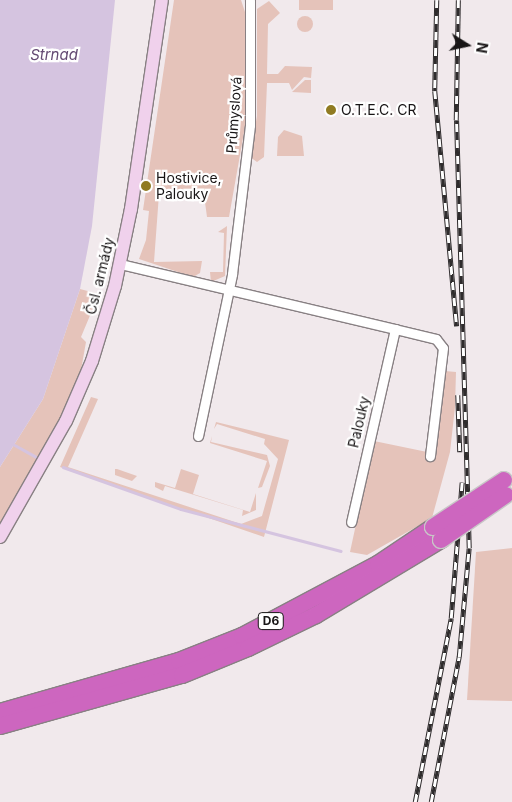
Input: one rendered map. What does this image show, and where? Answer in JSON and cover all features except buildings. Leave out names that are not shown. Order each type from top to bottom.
[{"type":"highway","name":"D6","points":[[0,726],[182,675],[248,648],[316,615],[509,485]]},
{"type":"highway","name":"D6","points":[[0,712],[178,661],[242,636],[437,533]]},
{"type":"main road","name":"Čsl. armády","points":[[0,537],[66,421],[92,361],[120,264],[162,0]]},
{"type":"street","name":"Průmyslová","points":[[229,290],[250,126],[250,0]]},
{"type":"street","points":[[120,264],[436,339],[443,348],[430,456]]},
{"type":"street","points":[[198,436],[229,290]]},
{"type":"street","name":"Palouky","points":[[351,522],[395,329]]},
{"type":"shaded area","points":[[174,0],[241,0],[246,15],[246,121],[229,217],[207,217],[204,195],[159,194],[154,262],[202,261],[200,273],[193,277],[139,259],[146,240],[149,211],[143,210]]},
{"type":"shaded area","points":[[299,0],[333,0],[333,10],[299,10]]},
{"type":"shaded area","points":[[269,1],[280,13],[268,24],[267,74],[278,74],[285,66],[312,67],[311,78],[304,77],[292,90],[289,83],[267,83],[264,157],[257,162],[250,157],[257,116],[257,9]]},
{"type":"shaded area","points":[[302,16],[308,16],[313,21],[311,30],[302,32],[297,27],[297,21]]},
{"type":"shaded area","points":[[305,80],[311,80],[311,93],[292,92]]},
{"type":"shaded area","points":[[284,130],[302,136],[304,156],[277,156],[278,137]]},
{"type":"shaded area","points":[[227,226],[225,276],[211,282],[210,272],[223,272],[224,233],[218,232]]},
{"type":"shaded area","points":[[80,289],[99,294],[81,337],[86,342],[81,370],[59,420],[0,525],[0,467],[43,399]]},
{"type":"shaded area","points":[[445,371],[456,372],[455,407],[450,452],[432,518],[367,555],[350,552],[374,441],[432,453]]},
{"type":"shaded area","points":[[91,397],[98,399],[68,467],[241,524],[262,516],[278,459],[264,444],[265,439],[217,424],[214,429],[216,422],[289,440],[264,537],[60,467]]},
{"type":"shaded area","points":[[212,436],[211,442],[267,455],[270,466],[262,487],[258,488],[267,461],[210,443]]},
{"type":"shaded area","points":[[115,469],[137,476],[132,481],[115,475]]},
{"type":"shaded area","points":[[181,469],[199,475],[193,494],[250,512],[256,493],[256,510],[242,516],[243,510],[165,486],[163,491],[155,487],[155,482],[175,488]]},
{"type":"shaded area","points":[[512,548],[512,701],[467,700],[476,552]]},
{"type":"water","name":"Strnad","points":[[0,0],[115,0],[92,226],[80,289],[43,399],[0,467]]},
{"type":"waterway","points":[[13,444],[36,457]]},
{"type":"waterway","points":[[63,467],[181,509],[341,551]]},
{"type":"railway","points":[[437,0],[435,91],[457,326]]},
{"type":"railway","points":[[431,802],[459,657],[469,548],[456,120],[458,0]]},
{"type":"railway","points":[[458,395],[460,452]]},
{"type":"railway","points":[[415,802],[451,618],[462,482]]},
{"type":"place","name":"O.T.E.C. CR","points":[[331,110]]},
{"type":"place","name":"Hostivice, Palouky","points":[[146,186]]}]
